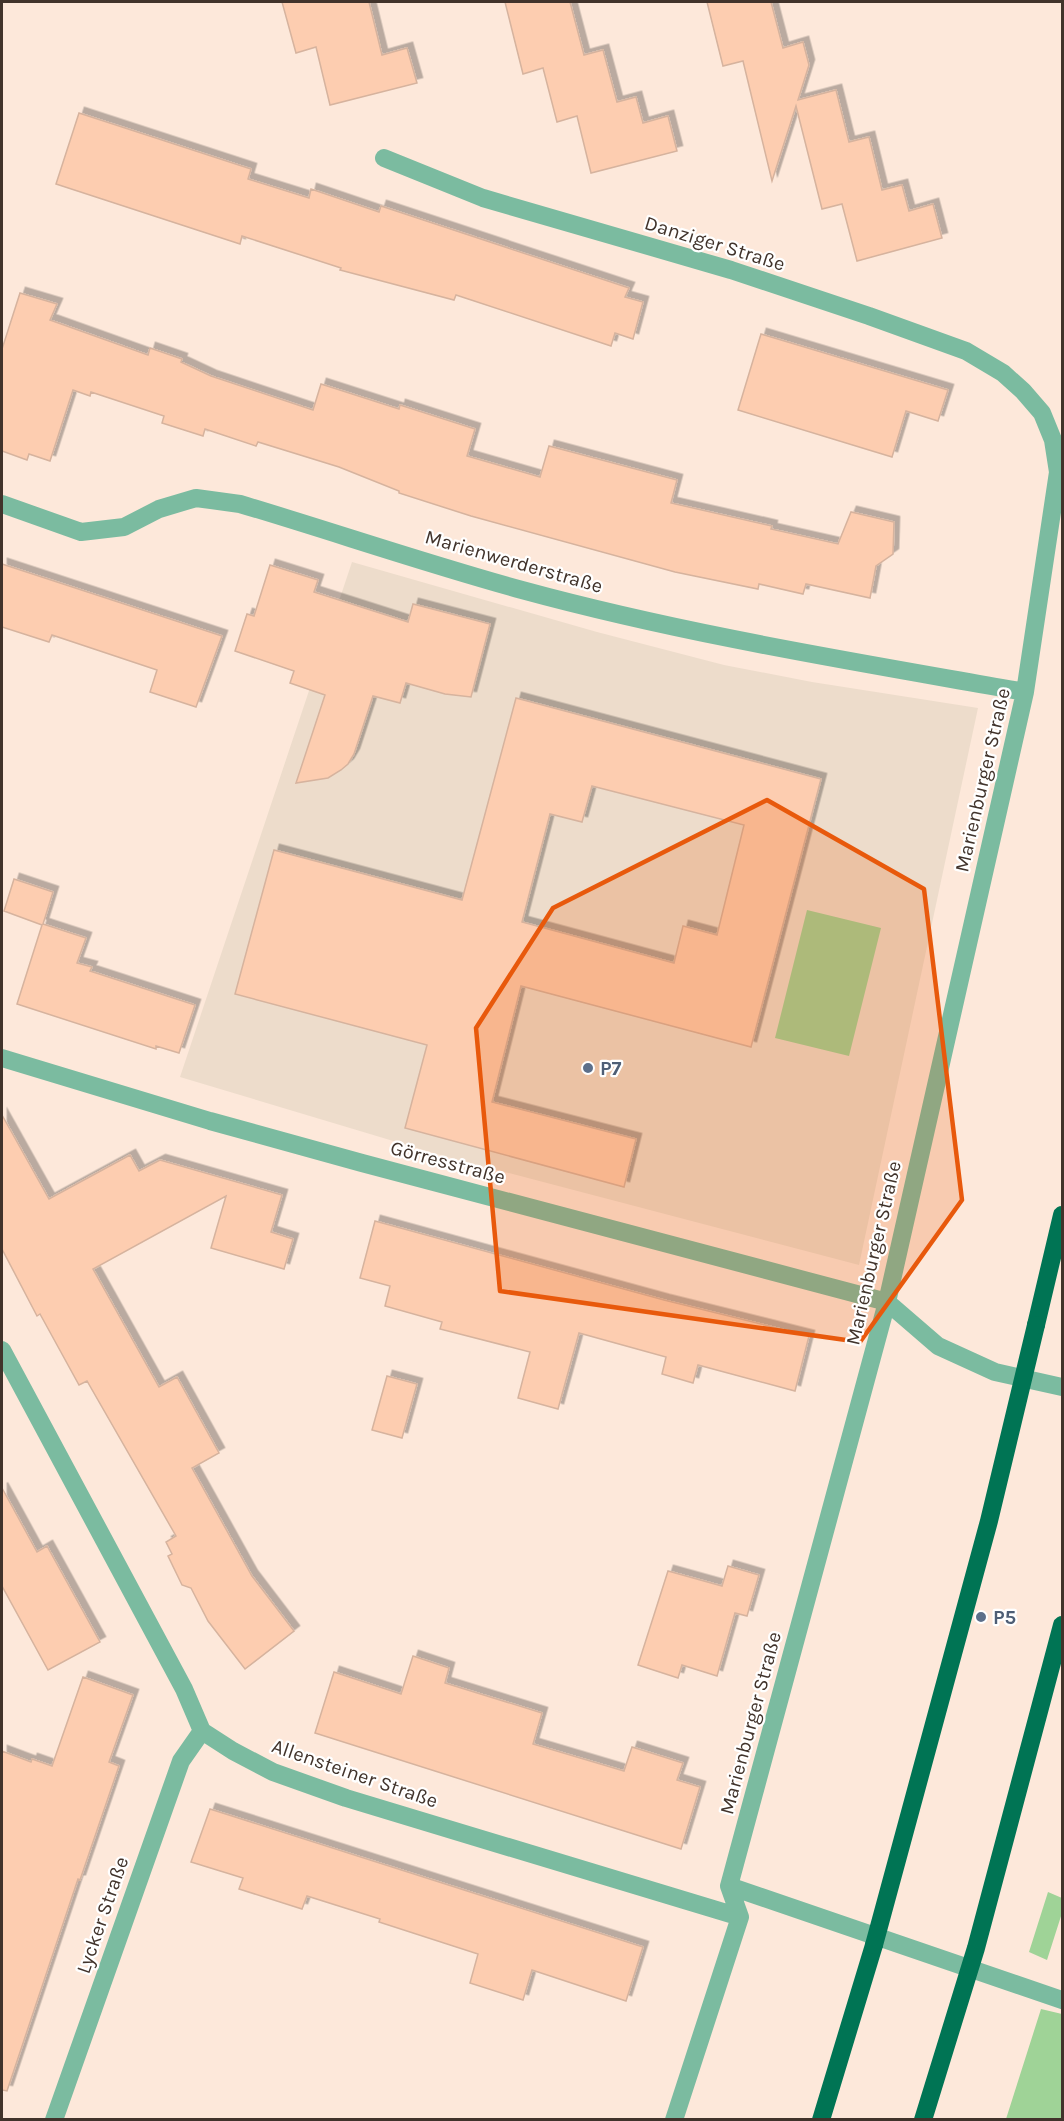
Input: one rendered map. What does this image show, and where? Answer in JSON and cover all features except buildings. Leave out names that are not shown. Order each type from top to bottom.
[{"type":"highway","points":[[821,2120],[877,1934],[989,1521],[1062,1215]]},
{"type":"highway","points":[[923,2120],[976,1948],[1062,1624]]},
{"type":"street","name":"Danziger Straße","points":[[384,158],[483,198],[731,270],[966,351],[1003,373],[1023,391]]},
{"type":"street","name":"Marienburger Straße","points":[[729,1886],[886,1302],[1025,692],[1058,472],[1053,440],[1042,413],[1023,391]]},
{"type":"street","name":"Marienwerderstraße","points":[[2,504],[81,532],[124,526],[159,509],[196,498],[240,504],[522,590],[666,625],[782,649],[1025,692]]},
{"type":"street","name":"Görresstraße","points":[[2,1058],[210,1121],[362,1163],[886,1302]]},
{"type":"street","points":[[886,1302],[938,1346],[995,1372],[1062,1387]]},
{"type":"street","points":[[2,1350],[184,1689],[202,1731]]},
{"type":"street","name":"Allensteiner Straße","points":[[202,1731],[233,1751],[273,1772],[325,1790],[740,1917]]},
{"type":"street","name":"Lycker Straße","points":[[54,2120],[181,1761],[202,1731]]},
{"type":"street","points":[[674,2120],[740,1917],[729,1886]]},
{"type":"street","points":[[729,1886],[1062,2000]]},
{"type":"highlighted area","points":[[767,800],[924,889],[962,1200],[860,1342],[500,1291],[476,1028],[553,908]]},
{"type":"shaded area","points":[[352,562],[597,632],[724,665],[812,682],[978,708],[859,1265],[440,1155],[180,1077]]},
{"type":"green space","points":[[807,910],[881,928],[849,1056],[775,1038]]},
{"type":"green space","points":[[1048,1892],[1062,1898],[1062,1913],[1047,1960],[1029,1952]]},
{"type":"green space","points":[[1041,2009],[1062,2014],[1062,2119],[1006,2119]]},
{"type":"place","name":"P7","points":[[588,1068]]},
{"type":"place","name":"P5","points":[[981,1617]]}]
